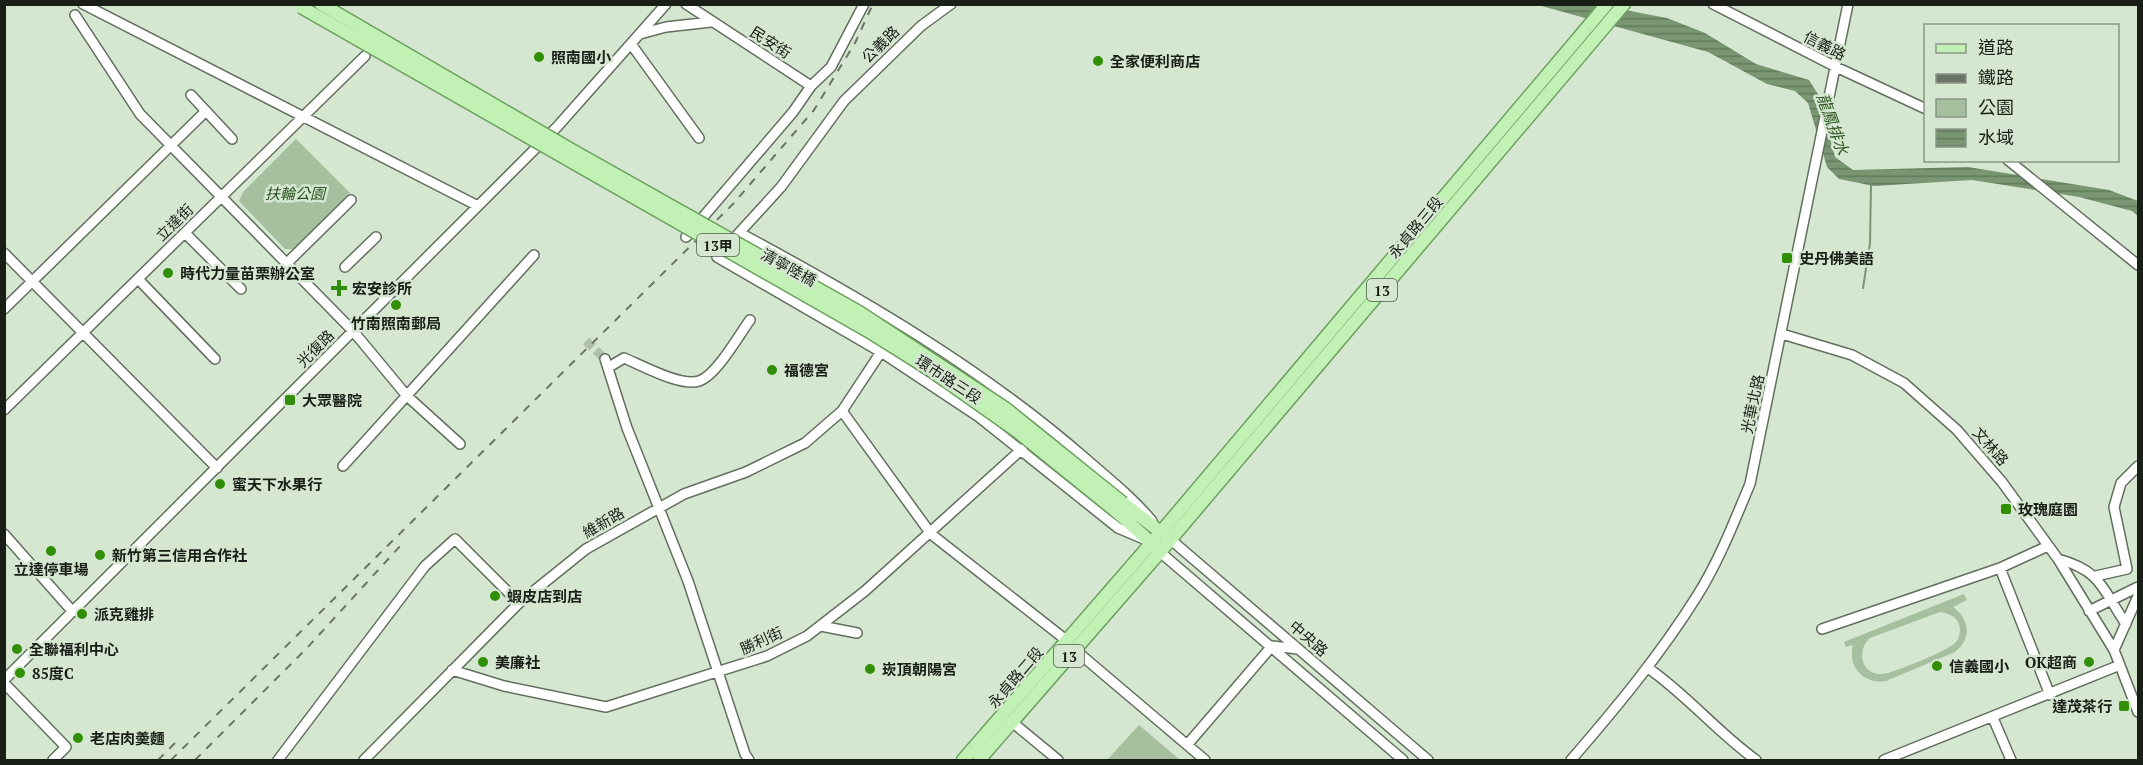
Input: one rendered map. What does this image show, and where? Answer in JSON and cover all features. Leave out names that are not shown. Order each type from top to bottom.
[{"type":"main road","name":"清寧陸橋","points":[[321,4],[859,312],[1005,408],[1120,507]]},
{"type":"main road","name":"永貞路三段","points":[[1156,547],[1607,4]]},
{"type":"main road","name":"永貞路三段","points":[[1165,536],[1624,4]]},
{"type":"main road","name":"清寧陸橋","points":[[299,6],[868,331],[932,371],[1120,507]]},
{"type":"main road","name":"13甲","points":[[1120,507],[1165,536]]},
{"type":"main road","name":"13甲","points":[[1120,507],[1156,547]]},
{"type":"main road","name":"永貞路二段","points":[[972,758],[1156,547]]},
{"type":"main road","name":"永貞路二段","points":[[972,758],[1012,722],[1070,645]]},
{"type":"street","points":[[83,4],[306,116],[477,206]]},
{"type":"street","name":"光復路","points":[[4,682],[557,127],[666,4]]},
{"type":"street","name":"民安街","points":[[686,4],[811,86]]},
{"type":"street","points":[[686,237],[793,112],[811,86],[831,67],[864,4]]},
{"type":"street","name":"公義路","points":[[717,256],[788,178],[836,111],[906,40],[951,4]]},
{"type":"street","name":"信義路","points":[[1713,4],[1836,67],[1924,108]]},
{"type":"street","name":"光華北路","points":[[1572,760],[1648,668],[1698,596],[1724,547],[1750,484],[1848,5]]},
{"type":"street","points":[[75,15],[140,114],[353,331],[407,396],[460,444]]},
{"type":"street","points":[[640,34],[666,27],[711,22]]},
{"type":"street","points":[[631,44],[699,138]]},
{"type":"street","name":"立達街","points":[[4,410],[365,56]]},
{"type":"street","points":[[191,95],[232,139]]},
{"type":"street","points":[[4,309],[206,111]]},
{"type":"street","points":[[2010,162],[2139,265]]},
{"type":"street","points":[[286,264],[351,200]]},
{"type":"street","points":[[185,233],[241,289]]},
{"type":"street","name":"環市路三段","points":[[740,233],[821,276],[970,370],[1058,435],[1133,498],[1165,536]]},
{"type":"street","points":[[345,267],[376,237]]},
{"type":"street","points":[[4,253],[217,468]]},
{"type":"street","points":[[342,466],[534,255]]},
{"type":"street","name":"環市路三段","points":[[717,256],[913,373],[1022,449],[1118,528],[1156,547]]},
{"type":"street","points":[[138,279],[215,359]]},
{"type":"street","points":[[744,758],[688,581],[627,428],[607,363],[624,358],[683,382],[699,381],[710,374],[750,320]]},
{"type":"street","name":"文林路","points":[[1782,334],[1852,354],[1904,383],[1957,430],[2002,482],[2058,559],[2114,650]]},
{"type":"street","points":[[913,373],[931,345]]},
{"type":"street","name":"維新路","points":[[363,760],[519,603],[586,549],[684,494],[746,472],[805,443],[842,411],[881,352]]},
{"type":"street","points":[[842,411],[931,534],[1070,645],[1204,760]]},
{"type":"street","name":"勝利街","points":[[452,670],[504,686],[606,707],[718,674],[766,656],[821,626],[931,534],[1022,449]]},
{"type":"street","points":[[2096,576],[2127,569],[2114,507],[2121,483],[2139,466]]},
{"type":"street","points":[[4,534],[72,612]]},
{"type":"street","name":"中央路","points":[[1165,536],[1422,759]]},
{"type":"street","points":[[281,760],[424,566],[454,539],[519,603]]},
{"type":"street","points":[[1822,628],[2000,568],[2048,546]]},
{"type":"street","name":"中央路","points":[[1156,547],[1403,760]]},
{"type":"street","points":[[2058,559],[2083,566],[2096,576],[2126,624]]},
{"type":"street","points":[[2000,568],[2050,695]]},
{"type":"street","points":[[2089,610],[2139,588]]},
{"type":"street","points":[[2139,596],[2114,650],[2139,712]]},
{"type":"street","points":[[821,626],[857,633]]},
{"type":"street","points":[[1187,745],[1272,646],[1299,650]]},
{"type":"street","points":[[1884,760],[2120,665]]},
{"type":"street","points":[[1648,668],[1675,687],[1713,724],[1756,760]]},
{"type":"street","points":[[4,682],[66,747],[53,760]]},
{"type":"street","points":[[1993,718],[2011,760]]},
{"type":"street","points":[[1012,722],[1058,760]]},
{"type":"green space","name":"扶輪公園","points":[[296,139],[350,193],[295,249],[285,249],[239,201],[243,192]]},
{"type":"green space","points":[[1964,594],[1967,600],[1953,607],[1963,617],[1967,629],[1964,641],[1955,652],[1886,681],[1871,680],[1859,673],[1853,660],[1853,645],[1846,647],[1844,642]],"holes":[[[1940,612],[1954,617],[1960,626],[1960,633],[1952,646],[1889,673],[1876,674],[1866,667],[1862,655],[1870,638]]]},
{"type":"green space","points":[[1139,725],[1180,760],[1107,760]]},
{"type":"water","points":[[1538,5],[1598,5],[1667,18],[1705,33],[1756,64],[1809,80],[1821,99],[1835,157],[1853,170],[1968,167],[2109,190],[2138,201],[2138,216],[2132,211],[2079,197],[1972,180],[1874,186],[1839,179],[1827,167],[1808,103],[1795,91],[1767,84],[1708,52]]},
{"type":"waterway","points":[[1863,288],[1870,243],[1871,184]]},
{"type":"tunnel","points":[[586,341],[605,359]]},
{"type":"railway","points":[[171,760],[733,204],[814,110],[855,43],[873,4]]},
{"type":"railway","points":[[195,760],[307,648],[402,544]]},
{"type":"railway","points":[[158,760],[175,743]]},
{"type":"place","name":"照南國小","points":[[539,57]]},
{"type":"place","name":"全家便利商店","points":[[1098,61]]},
{"type":"place","name":"史丹佛美語","points":[[1787,258]]},
{"type":"place","name":"時代力量苗栗辦公室","points":[[168,273]]},
{"type":"place","name":"宏安診所","points":[[339,288]]},
{"type":"place","name":"竹南照南郵局","points":[[396,305]]},
{"type":"place","name":"福德宮","points":[[772,370]]},
{"type":"place","name":"大眾醫院","points":[[290,400]]},
{"type":"place","name":"蜜天下水果行","points":[[220,484]]},
{"type":"place","name":"玫瑰庭園","points":[[2006,509]]},
{"type":"place","name":"立達停車場","points":[[51,551]]},
{"type":"place","name":"新竹第三信用合作社","points":[[100,555]]},
{"type":"place","name":"蝦皮店到店","points":[[495,596]]},
{"type":"place","name":"派克雞排","points":[[82,614]]},
{"type":"place","name":"全聯福利中心","points":[[17,649]]},
{"type":"place","name":"美廉社","points":[[483,662]]},
{"type":"place","name":"OK超商","points":[[2089,662]]},
{"type":"place","name":"信義國小","points":[[1937,666]]},
{"type":"place","name":"崁頂朝陽宮","points":[[870,669]]},
{"type":"place","name":"85度C","points":[[20,673]]},
{"type":"place","name":"達茂茶行","points":[[2124,706]]},
{"type":"place","name":"老店肉羮麵","points":[[78,738]]},
{"type":"water label","name":"龍鳳排水","points":[[1833,124]]}]
